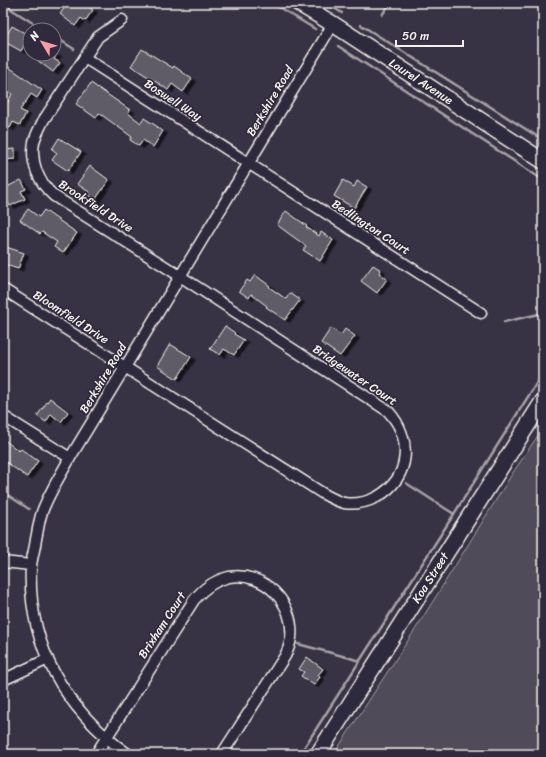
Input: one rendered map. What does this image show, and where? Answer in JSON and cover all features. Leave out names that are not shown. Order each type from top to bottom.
[{"type":"main road","name":"Laurel Avenue","points":[[298,3],[333,24],[543,161]]},
{"type":"main road","name":"Koa Street","points":[[318,754],[543,401]]},
{"type":"street","name":"Brookfield Drive","points":[[122,20],[98,37],[44,121],[34,141],[34,163],[38,176],[45,187],[54,196],[180,276]]},
{"type":"street","name":"Berkshire Road","points":[[128,754],[106,738],[89,722],[72,701],[56,677],[38,635],[31,587],[31,564],[42,513],[54,486],[70,458],[333,24]]},
{"type":"street","name":"Boswell Way","points":[[85,58],[248,163]]},
{"type":"street","name":"Bedlington Court","points":[[248,163],[480,313]]},
{"type":"street","name":"Bridgewater Court","points":[[125,367],[334,500],[353,504],[362,503],[373,499],[392,485],[399,475],[403,465],[405,444],[403,434],[398,424],[388,411],[180,276]]},
{"type":"street","name":"Bloomfield Drive","points":[[3,289],[125,367]]},
{"type":"street","points":[[3,416],[70,458]]},
{"type":"street","points":[[3,562],[31,564]]},
{"type":"street","name":"Brixham Court","points":[[96,754],[199,593],[206,587],[221,579],[229,577],[246,577],[264,584],[273,590],[280,598],[286,607],[289,616],[291,638],[289,648],[285,656],[222,754]]},
{"type":"street","points":[[3,680],[48,659]]},
{"type":"shaded area","points":[[543,428],[543,754],[334,754],[420,622],[514,471]]},
{"type":"building","points":[[68,3],[83,3],[93,10],[85,21],[81,18],[75,26],[60,14]]},
{"type":"building","points":[[12,26],[22,32],[21,51],[3,41]]},
{"type":"building","points":[[142,49],[173,68],[174,66],[192,79],[183,92],[172,84],[168,90],[131,66]]},
{"type":"building","points":[[40,62],[60,63],[53,72]]},
{"type":"building","points":[[3,63],[42,90],[37,98],[31,94],[20,110],[26,113],[20,125],[13,122],[10,128],[3,125],[3,112],[12,94],[3,87]]},
{"type":"building","points":[[91,83],[130,110],[128,113],[141,123],[144,118],[163,131],[153,147],[143,140],[139,146],[130,140],[132,137],[99,113],[96,118],[76,104]]},
{"type":"building","points":[[59,138],[81,152],[68,171],[52,160],[57,153],[52,149]]},
{"type":"building","points":[[15,149],[15,159],[3,160],[3,150]]},
{"type":"building","points":[[90,166],[109,180],[95,200],[88,195],[89,192],[77,184]]},
{"type":"building","points":[[21,180],[26,189],[21,191],[25,199],[10,206],[3,193],[3,189]]},
{"type":"building","points":[[343,180],[354,187],[357,181],[367,187],[354,208],[334,196]]},
{"type":"building","points":[[28,209],[39,217],[44,210],[77,233],[63,253],[54,247],[57,242],[42,232],[40,234],[20,220]]},
{"type":"building","points":[[286,211],[319,236],[321,232],[333,240],[320,261],[303,250],[306,246],[277,225]]},
{"type":"building","points":[[6,247],[24,253],[18,269],[3,264],[3,257]]},
{"type":"building","points":[[373,265],[381,270],[379,273],[387,279],[377,293],[361,281]]},
{"type":"building","points":[[255,275],[286,299],[290,293],[300,300],[285,320],[266,307],[267,306],[251,294],[249,298],[239,291],[247,280],[250,282]]},
{"type":"building","points":[[225,326],[244,340],[234,355],[224,349],[220,355],[210,349]]},
{"type":"building","points":[[331,328],[341,335],[345,329],[355,336],[340,356],[321,343]]},
{"type":"building","points":[[170,344],[191,357],[177,379],[157,366]]},
{"type":"building","points":[[50,398],[68,412],[61,422],[51,414],[46,422],[37,416]]},
{"type":"building","points":[[3,439],[19,451],[21,449],[38,461],[27,477],[3,460]]},
{"type":"building","points":[[307,657],[323,669],[318,675],[320,677],[314,685],[301,676],[304,672],[299,669]]},
{"type":"waterway","points":[[272,3],[315,29]]},
{"type":"waterway","points":[[326,3],[342,13]]},
{"type":"waterway","points":[[382,15],[390,3]]},
{"type":"waterway","points":[[3,4],[31,22]]},
{"type":"waterway","points":[[361,25],[543,140]]},
{"type":"waterway","points":[[62,41],[74,49]]},
{"type":"waterway","points":[[338,46],[543,180]]},
{"type":"waterway","points":[[504,322],[543,313]]},
{"type":"waterway","points":[[300,754],[543,373]]},
{"type":"waterway","points":[[406,483],[454,514]]},
{"type":"waterway","points":[[3,492],[29,509]]},
{"type":"waterway","points":[[298,644],[359,661]]}]
